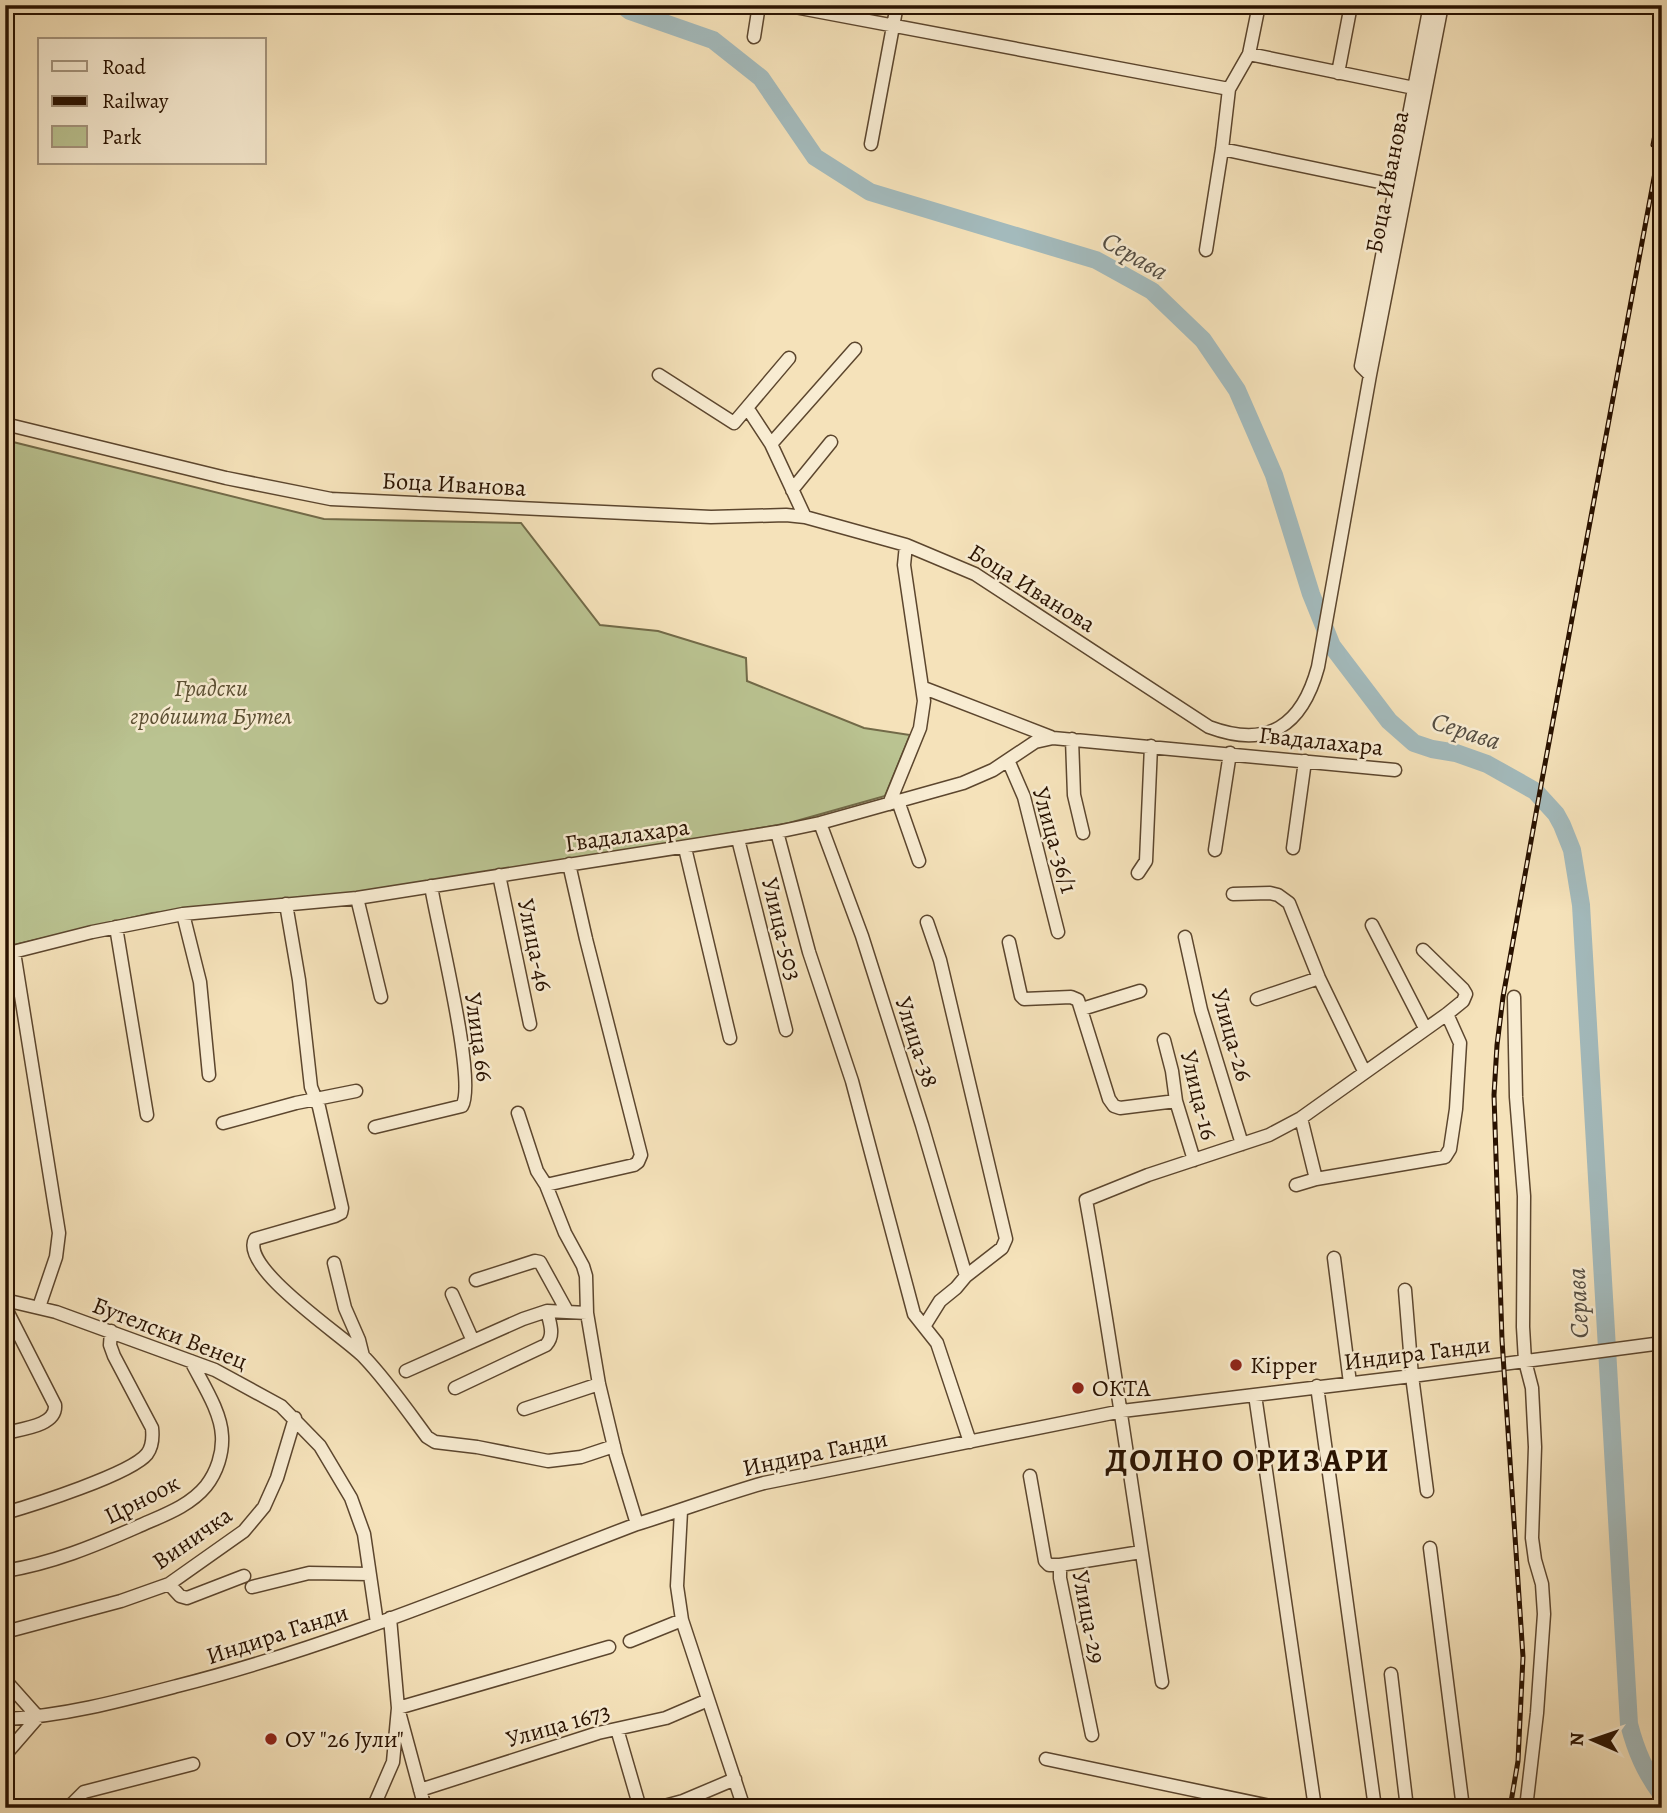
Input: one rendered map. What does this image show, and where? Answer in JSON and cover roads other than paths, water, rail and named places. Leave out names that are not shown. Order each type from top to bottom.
[{"type":"street","points":[[754,37],[759,5]]},
{"type":"street","points":[[871,144],[897,5]]},
{"type":"street","points":[[1206,250],[1229,89],[1250,54],[1259,5]]},
{"type":"street","points":[[1338,73],[1351,5]]},
{"type":"street","points":[[1253,736],[1278,728],[1297,715],[1312,690],[1318,667],[1370,375],[1361,366],[1402,186],[1414,88],[1430,5]]},
{"type":"street","name":"Боца Иванова","points":[[1402,186],[1442,5]]},
{"type":"street","points":[[790,6],[1229,89]]},
{"type":"street","points":[[1250,54],[1414,88]]},
{"type":"street","points":[[1222,149],[1402,186]]},
{"type":"street","points":[[771,444],[855,348]]},
{"type":"street","points":[[659,375],[734,423],[789,358]]},
{"type":"street","points":[[748,409],[771,444],[805,517]]},
{"type":"street","name":"Боца Иванова","points":[[5,424],[226,478],[331,499],[711,517],[805,517],[906,545],[948,561],[996,585],[1209,727],[1235,736],[1253,736]]},
{"type":"street","points":[[792,491],[831,442]]},
{"type":"street","points":[[906,545],[906,582],[924,688],[920,728],[893,803],[919,861]]},
{"type":"street","points":[[924,688],[1053,738]]},
{"type":"street","name":"Гвадалахара","points":[[1236,754],[1253,736]]},
{"type":"street","name":"Гвадалахара","points":[[10,953],[183,914],[357,898],[777,832],[820,823],[963,783],[993,770],[1035,742],[1053,738],[1395,770]]},
{"type":"street","points":[[1072,739],[1074,796],[1083,833]]},
{"type":"street","points":[[1138,873],[1146,860],[1151,746]]},
{"type":"street","points":[[1215,850],[1236,754]]},
{"type":"street","name":"Улица-36/1","points":[[1008,760],[1024,797],[1058,932]]},
{"type":"street","points":[[1293,848],[1305,761]]},
{"type":"street","name":"Улица-38","points":[[820,823],[862,936],[966,1276]]},
{"type":"street","points":[[777,832],[809,952],[852,1081],[914,1314],[937,1343],[970,1442]]},
{"type":"street","name":"Улица-503","points":[[738,839],[786,1030]]},
{"type":"street","points":[[685,848],[730,1038]]},
{"type":"street","points":[[546,1185],[634,1165],[641,1154],[569,864]]},
{"type":"street","name":"Улица-46","points":[[499,875],[530,1024]]},
{"type":"street","name":"Улица 66","points":[[375,1127],[462,1106],[466,1100],[465,1060],[431,886]]},
{"type":"street","points":[[1233,894],[1270,893],[1289,903],[1319,978],[1364,1071]]},
{"type":"street","points":[[357,898],[382,997]]},
{"type":"street","points":[[286,904],[314,1099],[319,1107],[341,1196],[341,1213],[255,1239],[252,1248],[260,1262],[280,1288],[363,1356],[427,1437],[435,1442],[548,1461],[582,1457],[614,1446]]},
{"type":"street","points":[[183,914],[200,982],[209,1076]]},
{"type":"street","points":[[925,1325],[940,1301],[966,1276],[1002,1248],[1006,1239],[940,960],[927,922]]},
{"type":"street","points":[[1372,925],[1425,1028]]},
{"type":"street","points":[[116,927],[147,1115]]},
{"type":"street","name":"Улица-26","points":[[1185,937],[1201,1010],[1242,1144]]},
{"type":"street","points":[[1009,942],[1021,996],[1024,999],[1071,996],[1078,1000],[1109,1099],[1114,1106],[1120,1108],[1176,1101]]},
{"type":"street","points":[[1162,1682],[1140,1552],[1122,1410],[1086,1200],[1148,1175],[1269,1135],[1301,1118],[1447,1014],[1463,1001],[1465,994],[1423,950]]},
{"type":"street","points":[[10,953],[59,1233],[56,1257],[39,1307]]},
{"type":"street","points":[[1257,999],[1319,978]]},
{"type":"street","points":[[1082,1009],[1140,991]]},
{"type":"street","points":[[1514,997],[1516,1097],[1524,1196],[1522,1288],[1525,1361],[1532,1388],[1535,1447],[1532,1538],[1542,1584],[1544,1614],[1537,1713],[1526,1808]]},
{"type":"street","points":[[1296,1185],[1316,1179],[1445,1157],[1450,1149],[1454,1122],[1460,1043],[1447,1014]]},
{"type":"street","name":"Улица-16","points":[[1164,1040],[1176,1101],[1194,1160]]},
{"type":"street","points":[[223,1123],[238,1117],[356,1091]]},
{"type":"street","points":[[518,1114],[531,1157],[583,1266],[587,1284],[587,1313],[599,1384],[637,1524]]},
{"type":"street","points":[[1301,1118],[1316,1179]]},
{"type":"street","points":[[1334,1258],[1350,1383]]},
{"type":"street","points":[[476,1280],[535,1261],[540,1262],[567,1311]]},
{"type":"street","points":[[334,1263],[345,1308],[363,1356]]},
{"type":"street","points":[[1405,1290],[1412,1376],[1427,1492]]},
{"type":"street","points":[[452,1294],[473,1341]]},
{"type":"street","name":"Бутелски Венец","points":[[5,1300],[39,1307],[111,1331],[246,1385],[281,1406],[320,1446],[351,1498],[364,1534],[369,1574],[384,1620],[398,1708],[425,1808]]},
{"type":"street","points":[[5,1307],[56,1411],[54,1416],[40,1424],[5,1433]]},
{"type":"street","points":[[406,1371],[547,1311],[587,1313]]},
{"type":"street","points":[[455,1388],[546,1345],[552,1332],[547,1311]]},
{"type":"street","points":[[5,1513],[96,1481],[136,1463],[148,1453],[152,1446],[152,1428],[114,1356],[110,1345],[111,1331]]},
{"type":"street","name":"Индира Ганди","points":[[5,1719],[80,1711],[246,1668],[384,1620],[637,1524],[764,1483],[1122,1410],[1662,1343]]},
{"type":"street","name":"Црноок","points":[[5,1571],[61,1559],[95,1546],[174,1511],[205,1486],[217,1468],[222,1450],[222,1434],[205,1389],[191,1362]]},
{"type":"street","points":[[524,1409],[599,1384]]},
{"type":"street","points":[[1317,1387],[1375,1808]]},
{"type":"street","points":[[1255,1395],[1315,1808]]},
{"type":"street","name":"Виничка","points":[[5,1632],[121,1601],[169,1584],[244,1531],[264,1507],[278,1478],[295,1418]]},
{"type":"street","name":"Улица-29","points":[[1030,1476],[1045,1561],[1049,1565],[1060,1565],[1060,1578],[1091,1735]]},
{"type":"street","points":[[681,1511],[677,1586],[682,1620],[744,1808]]},
{"type":"street","points":[[1430,1548],[1463,1808]]},
{"type":"street","points":[[1060,1565],[1140,1552]]},
{"type":"street","points":[[169,1584],[187,1598],[248,1581],[309,1573],[369,1574]]},
{"type":"street","points":[[630,1641],[682,1620]]},
{"type":"street","points":[[373,1808],[393,1762],[398,1708],[609,1647]]},
{"type":"street","points":[[1391,1674],[1407,1808]]},
{"type":"street","points":[[5,1680],[38,1717],[5,1755]]},
{"type":"street","name":"Улица 1673","points":[[420,1790],[559,1745],[666,1718],[690,1710],[708,1700]]},
{"type":"street","points":[[617,1729],[640,1808]]},
{"type":"street","points":[[1046,1759],[1279,1808]]},
{"type":"street","points":[[68,1808],[84,1791],[193,1764]]},
{"type":"street","points":[[657,1808],[683,1801],[735,1779]]},
{"type":"waterway","name":"Серава","points":[[622,5],[630,11],[713,40],[761,78],[815,157],[870,192],[1096,260],[1152,291],[1203,340],[1237,390],[1274,475],[1311,594],[1332,646],[1389,721],[1414,743],[1487,764],[1535,791],[1556,814],[1572,850],[1581,905],[1629,1724],[1642,1761],[1662,1795]]},
{"type":"railway","points":[[1653,145],[1662,99]]},
{"type":"railway","points":[[1510,1808],[1518,1761],[1523,1657],[1502,1340],[1494,1095],[1497,1045],[1503,997],[1542,780],[1662,135]]},
{"type":"place","name":"Kipper","points":[[1236,1365]]},
{"type":"place","name":"ОКТА","points":[[1078,1388]]},
{"type":"place","name":"ОУ \"26 Јули\"","points":[[271,1739]]},
{"type":"district","name":"ДОЛНО ОРИЗАРИ","points":[[1248,1460]]},
{"type":"park label","name":"Градски гробишта Бутел","points":[[211,702]]}]
